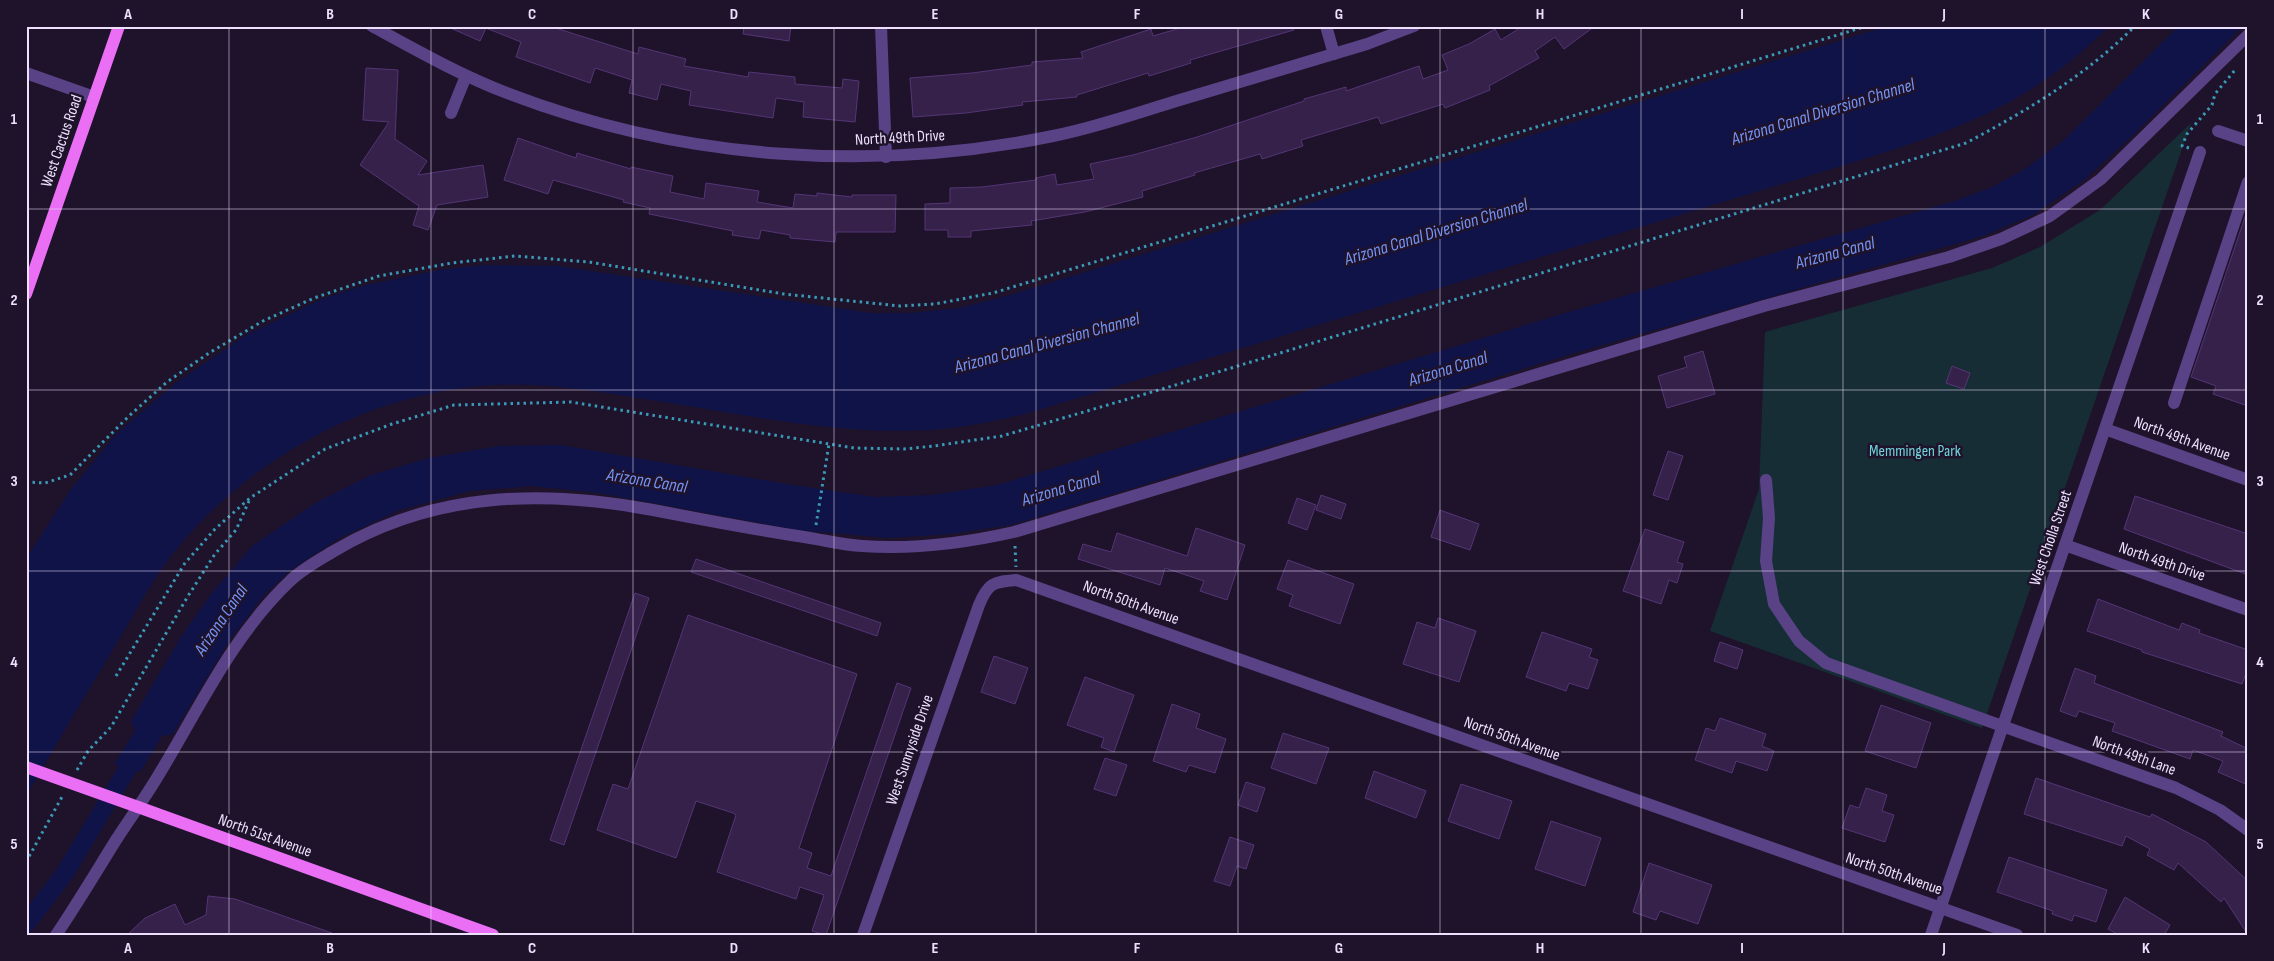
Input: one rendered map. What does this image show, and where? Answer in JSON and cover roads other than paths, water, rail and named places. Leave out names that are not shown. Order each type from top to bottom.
[{"type":"main road","name":"West Cactus Road","points":[[26,294],[119,26]]},
{"type":"main road","name":"North 51st Avenue","points":[[26,767],[494,935]]},
{"type":"street","name":"North 49th Drive","points":[[372,26],[466,76],[559,111],[684,142],[804,157],[886,157],[976,148],[1054,136],[1334,54],[1414,26]]},
{"type":"street","points":[[881,26],[886,157]]},
{"type":"street","points":[[1326,26],[1334,54]]},
{"type":"street","points":[[56,935],[138,807],[229,655],[265,607],[292,578],[358,536],[405,517],[457,504],[511,498],[539,498],[616,504],[814,538],[844,545],[901,547],[978,540],[1014,532],[1754,309],[1949,257],[2001,240],[2050,216],[2101,179],[2248,35]]},
{"type":"street","points":[[26,73],[94,97]]},
{"type":"street","points":[[451,112],[466,76]]},
{"type":"street","points":[[2218,131],[2248,141]]},
{"type":"street","name":"West Cholla Street","points":[[1931,935],[2200,152]]},
{"type":"street","points":[[2174,403],[2248,182]]},
{"type":"street","name":"North 49th Avenue","points":[[2105,429],[2248,480]]},
{"type":"street","name":"North 49th Lane","points":[[1766,480],[1769,518],[1766,561],[1774,604],[1800,640],[1826,664],[2176,788],[2220,810],[2248,830]]},
{"type":"street","name":"North 49th Drive","points":[[2065,545],[2248,610]]},
{"type":"street","name":"North 50th Avenue","points":[[996,581],[1016,580],[2017,935]]},
{"type":"street","name":"West Sunnyside Drive","points":[[863,935],[972,623],[985,591],[996,581]]},
{"type":"water","name":"Arizona Canal Diversion Channel","points":[[1888,26],[2109,26],[2080,53],[2020,96],[1989,112],[1924,139],[1851,163],[1013,417],[943,429],[864,430],[797,423],[571,388],[502,385],[437,392],[395,403],[355,417],[316,435],[280,457],[245,482],[213,510],[183,541],[147,592],[26,796],[26,559],[71,489],[117,433],[177,382],[246,335],[322,299],[362,286],[439,270],[483,265],[558,266],[871,313],[910,313],[960,308],[1010,295]]},
{"type":"water","points":[[2179,26],[2243,26],[2128,140],[2084,180],[2033,215],[1983,236],[1575,353],[1011,525],[951,534],[889,538],[797,530],[599,493],[531,486],[470,491],[400,510],[340,538],[292,569],[264,595],[231,638],[172,735],[159,736],[161,738],[140,772],[114,764],[135,731],[131,721],[181,637],[211,594],[252,546],[317,502],[371,475],[429,458],[499,446],[561,445],[786,484],[876,497],[931,495],[997,485],[1572,311],[1955,201],[1992,187],[2025,169],[2064,140]]},
{"type":"waterway","name":"Arizona Canal","points":[[26,924],[65,873],[140,748]]},
{"type":"park label","name":"Memmingen Park","points":[[1915,451]]}]
